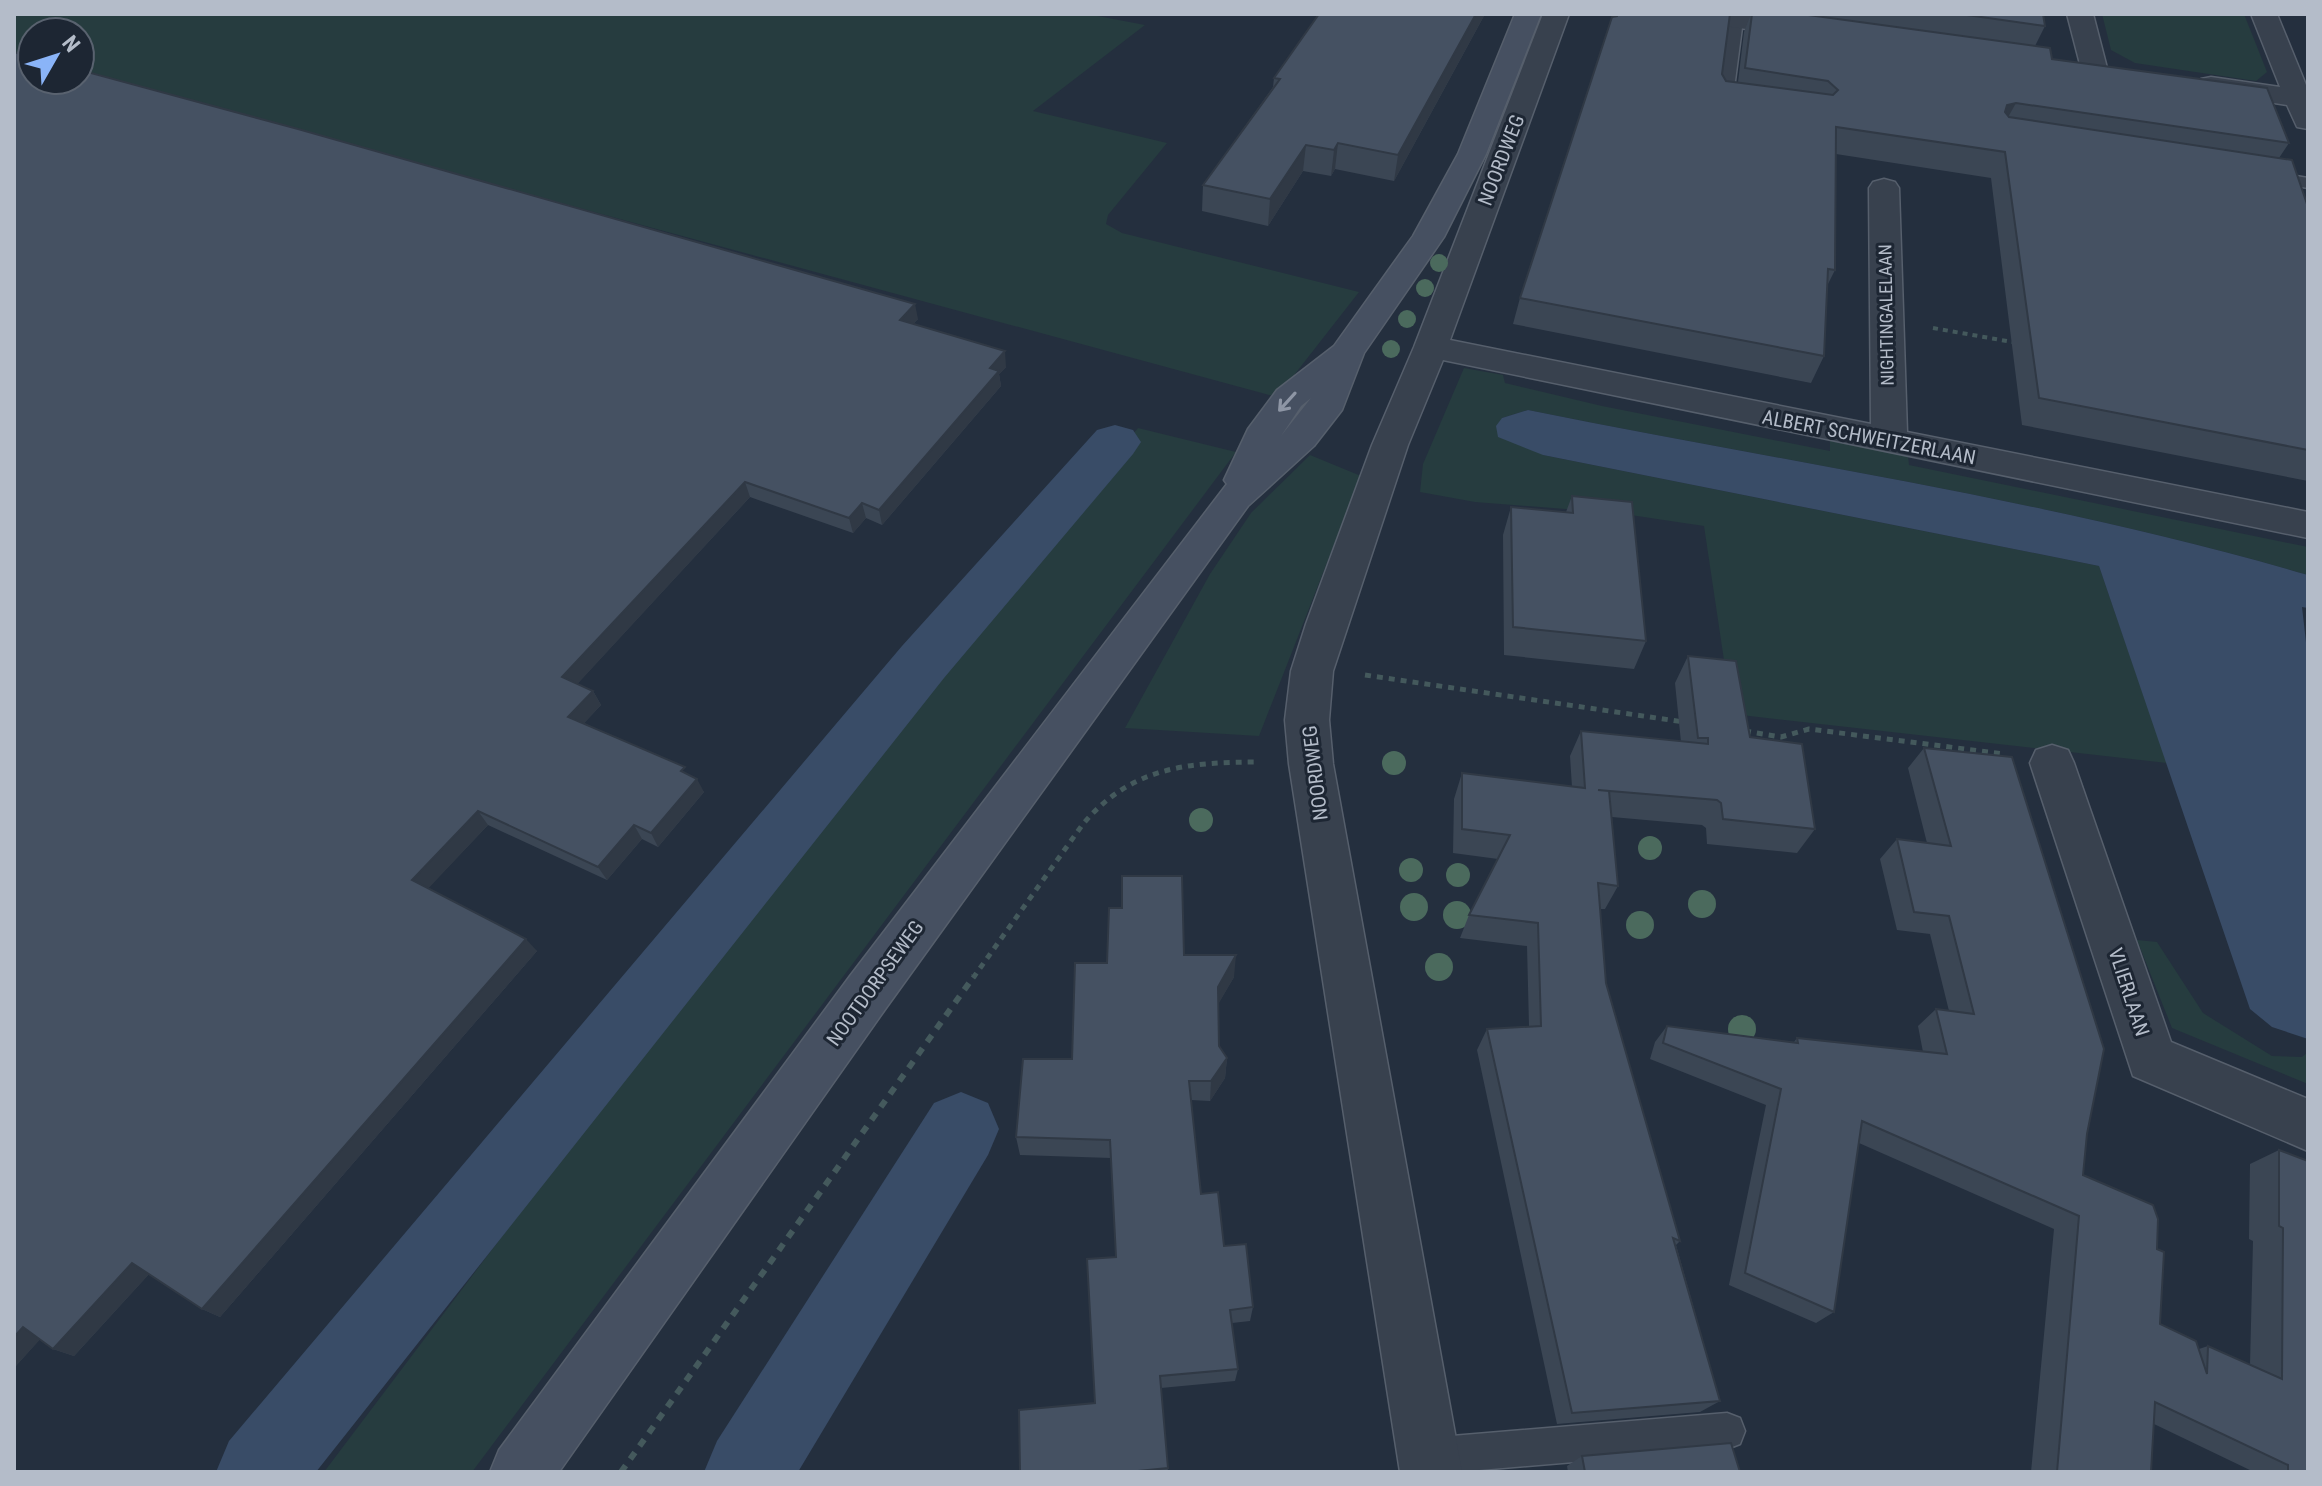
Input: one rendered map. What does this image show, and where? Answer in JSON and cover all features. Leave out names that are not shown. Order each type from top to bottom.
[{"type":"main road","name":"NOORDWEG","points":[[1347,353],[1428,237],[1446,204],[1472,154],[1528,14]]},
{"type":"main road","name":"NOOTDORPSEWEG","points":[[521,1472],[868,992],[1235,497],[1324,410],[1347,353]]},
{"type":"street","name":"NOORDWEG","points":[[1429,1464],[1311,764],[1307,720],[1312,671],[1326,624],[1390,445],[1431,347],[1556,14]]},
{"type":"street","points":[[1694,14],[1828,32]]},
{"type":"street","points":[[2080,14],[2094,68]]},
{"type":"street","points":[[2264,14],[2305,107]]},
{"type":"street","points":[[2063,63],[2125,72]]},
{"type":"street","points":[[2188,82],[2305,107]]},
{"type":"street","name":"NIGHTINGALELAAN","points":[[1884,188],[1889,442]]},
{"type":"street","name":"ALBERT SCHWEITZERLAAN","points":[[1431,347],[2308,525]]},
{"type":"street","name":"VLIERLAAN","points":[[2052,763],[2151,1059],[2308,1125]]},
{"type":"lane","points":[[1735,20],[1724,100],[1755,105]]},
{"type":"lane","points":[[2246,173],[2308,183]]},
{"type":"lane","points":[[1429,1464],[1727,1431]]},
{"type":"path","points":[[1885,319],[2027,345]]},
{"type":"path","points":[[1312,671],[1366,675],[1686,722]]},
{"type":"path","points":[[1733,730],[1781,737],[1809,729],[2052,763]]},
{"type":"path","points":[[621,1472],[1083,824],[1105,799],[1132,781],[1166,770],[1254,762],[1311,764]]},
{"type":"green space","points":[[14,14],[1087,14],[1145,25],[1033,111],[1167,143],[1108,215],[1106,224],[1122,233],[1359,292],[1277,397],[96,77],[96,16],[16,16],[14,55]]},
{"type":"green space","points":[[2102,14],[2244,14],[2267,72],[2256,81],[2135,63],[2111,50]]},
{"type":"green space","points":[[1464,368],[1503,375],[1505,383],[1602,406],[1830,451],[1830,440],[1908,456],[1909,465],[2308,547],[2308,575],[2115,525],[1920,484],[1528,410],[1502,418],[1543,455],[2099,566],[2167,763],[1732,714],[1704,526],[1617,513],[1475,502],[1420,492],[1423,464]]},
{"type":"green space","points":[[1138,428],[1236,452],[472,1472],[324,1472],[855,769]]},
{"type":"green space","points":[[1310,455],[1361,476],[1259,736],[1125,728],[1210,574],[1251,513]]},
{"type":"green space","points":[[2137,940],[2157,942],[2203,1013],[2272,1056],[2302,1057],[2308,1052],[2308,1084],[2172,1028]]},
{"type":"water","points":[[1528,410],[2018,504],[2115,525],[2308,575],[2308,608],[2302,607],[2308,660],[2308,1039],[2272,1027],[2250,1009],[2099,566],[1543,455],[1498,437],[1496,426],[1502,418]]},
{"type":"building","points":[[1319,14],[1476,14],[1398,155],[1338,143],[1334,150],[1306,145],[1270,199],[1203,185],[1280,79],[1274,78]]},
{"type":"building","points":[[1618,14],[1730,14],[1722,74],[1726,81],[1833,95],[1838,90],[1828,81],[1745,68],[1752,14],[1801,14],[2050,48],[2052,59],[2267,88],[2289,143],[2016,103],[2007,105],[2005,112],[2009,117],[2292,160],[2308,207],[2308,450],[2039,398],[2005,152],[1836,127],[1835,270],[1828,269],[1824,356],[1520,298],[1612,17]]},
{"type":"building","points":[[1960,14],[2043,14],[2045,26]]},
{"type":"building","points":[[14,52],[16,96],[96,96],[96,74],[915,304],[900,320],[1005,351],[990,368],[999,371],[879,510],[862,503],[849,518],[745,482],[562,677],[593,691],[568,717],[685,767],[681,771],[697,779],[651,833],[634,825],[598,867],[478,811],[412,880],[526,939],[202,1309],[132,1263],[53,1349],[23,1327],[14,1337]]},
{"type":"building","points":[[1572,496],[1632,502],[1646,641],[1513,627],[1511,507],[1573,513]]},
{"type":"building","points":[[1688,656],[1736,661],[1750,737],[1802,744],[1815,829],[1723,819],[1721,803],[1717,800],[1598,790],[1609,791],[1618,886],[1598,883],[1606,983],[1680,1241],[1673,1238],[1720,1401],[1572,1413],[1487,1029],[1541,1026],[1538,923],[1469,915],[1510,835],[1462,829],[1462,773],[1585,788],[1581,731],[1708,744],[1708,738],[1698,738]]},
{"type":"building","points":[[1924,748],[2012,757],[2104,1049],[2087,1134],[2083,1175],[2153,1205],[2158,1219],[2157,1249],[2164,1252],[2160,1324],[2196,1341],[2207,1374],[2208,1346],[2282,1379],[2283,1228],[2279,1226],[2279,1150],[2308,1161],[2308,1472],[2288,1472],[2288,1465],[2155,1402],[2151,1472],[2057,1472],[2079,1216],[1862,1121],[1834,1312],[1745,1273],[1781,1089],[1663,1043],[1667,1026],[1798,1043],[1797,1038],[1947,1054],[1936,1009],[1974,1014],[1949,916],[1914,912],[1897,839],[1951,846]]},
{"type":"building","points":[[1122,876],[1182,876],[1184,955],[1236,955],[1218,987],[1219,1046],[1227,1058],[1211,1081],[1189,1081],[1201,1194],[1218,1192],[1224,1246],[1246,1244],[1253,1307],[1230,1310],[1238,1369],[1160,1376],[1168,1468],[1128,1472],[1020,1472],[1019,1410],[1095,1403],[1087,1259],[1116,1257],[1110,1140],[1016,1137],[1023,1059],[1072,1059],[1075,963],[1107,963],[1109,908],[1122,908]]},
{"type":"building","points":[[1731,1443],[1740,1472],[1585,1472],[1582,1456]]},
{"type":"waterway","points":[[260,1472],[923,662],[1115,442]]},
{"type":"waterway","points":[[748,1472],[961,1129]]}]
